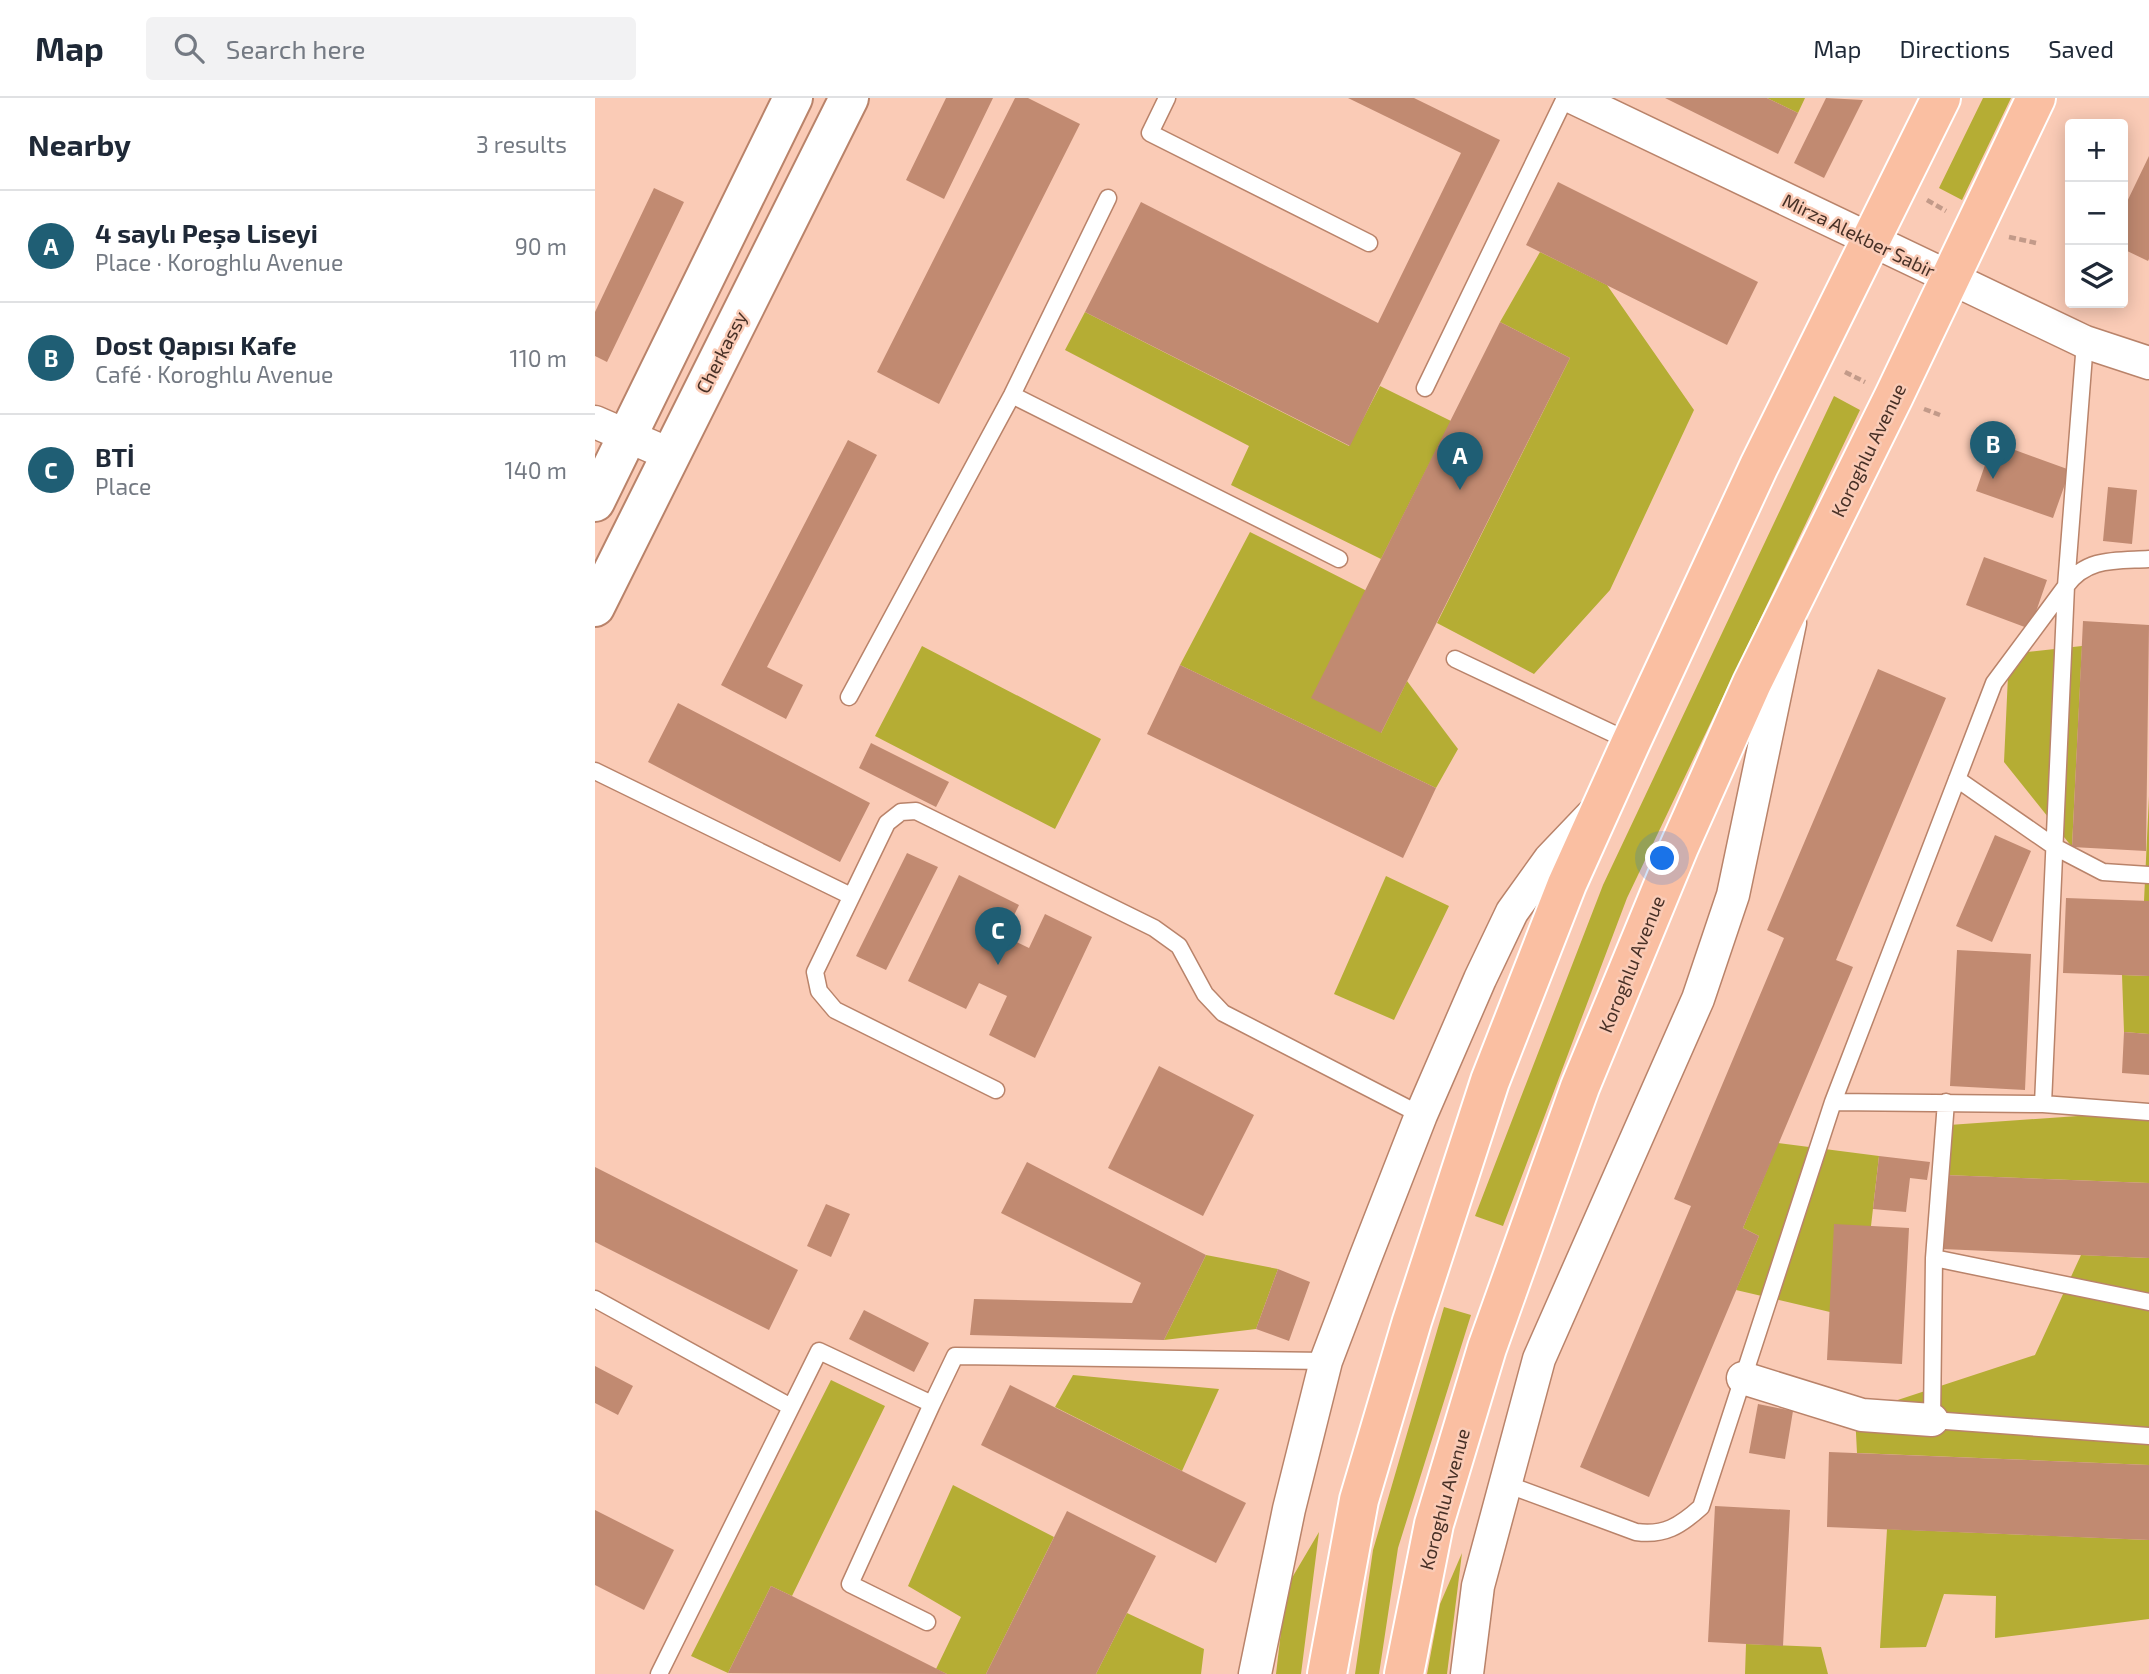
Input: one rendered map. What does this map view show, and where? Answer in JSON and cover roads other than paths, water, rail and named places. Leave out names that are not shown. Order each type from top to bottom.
[{"type":"main road","points":[[1327,1674],[1359,1500],[1412,1321],[1490,1082],[1567,884],[1631,742],[1814,356],[1941,98]]},
{"type":"main road","name":"Koroghlu Avenue","points":[[1404,1674],[1434,1524],[1479,1373],[1576,1100],[1685,835],[1752,683],[1951,279],[2036,98]]},
{"type":"street","points":[[595,502],[611,429],[793,98]]},
{"type":"street","name":"Cherkassy","points":[[595,607],[669,454],[849,98]]},
{"type":"street","name":"Mirza Alekber Sabir","points":[[1574,98],[2085,342],[2149,363]]},
{"type":"street","points":[[611,429],[669,454]]},
{"type":"street","points":[[1467,1674],[1478,1586],[1539,1359],[1698,999],[1733,895],[1780,678],[1792,606]]},
{"type":"street","points":[[1255,1674],[1289,1508],[1326,1361],[1421,1115],[1479,979],[1512,912],[1551,859],[1604,803]]},
{"type":"street","points":[[1743,1378],[1862,1415],[1932,1420]]},
{"type":"lane","points":[[1167,98],[1150,133],[1369,243]]},
{"type":"lane","points":[[1425,388],[1565,98]]},
{"type":"lane","points":[[849,697],[1012,395],[1108,198]]},
{"type":"lane","points":[[2043,1104],[2066,586],[2085,342]]},
{"type":"lane","points":[[1012,395],[1339,559]]},
{"type":"lane","points":[[1506,1484],[1636,1532],[1656,1535],[1682,1525],[1701,1507],[1833,1102],[1994,683],[2076,573],[2090,564],[2149,559]]},
{"type":"lane","points":[[1455,659],[1631,742]]},
{"type":"lane","points":[[595,771],[851,896]]},
{"type":"lane","points":[[1957,779],[2055,847],[2103,872],[2149,875]]},
{"type":"lane","points":[[996,1090],[835,1010],[818,991],[815,971],[887,823],[901,811],[916,811],[1154,928],[1179,946],[1205,994],[1223,1013],[1421,1115]]},
{"type":"lane","points":[[1833,1102],[2043,1104],[2149,1112]]},
{"type":"lane","points":[[1946,1102],[1934,1258],[1932,1420],[2149,1436]]},
{"type":"lane","points":[[1934,1258],[2149,1302]]},
{"type":"lane","points":[[595,1299],[791,1407]]},
{"type":"lane","points":[[659,1674],[819,1351],[932,1404]]},
{"type":"lane","points":[[927,1622],[850,1584],[955,1356],[1326,1361]]},
{"type":"place","name":"Dost Qapısı Kafe","points":[[1993,479]]},
{"type":"place","name":"4 saylı Peşə Liseyi","points":[[1460,490]]},
{"type":"place","name":"BTİ","points":[[998,965]]}]
